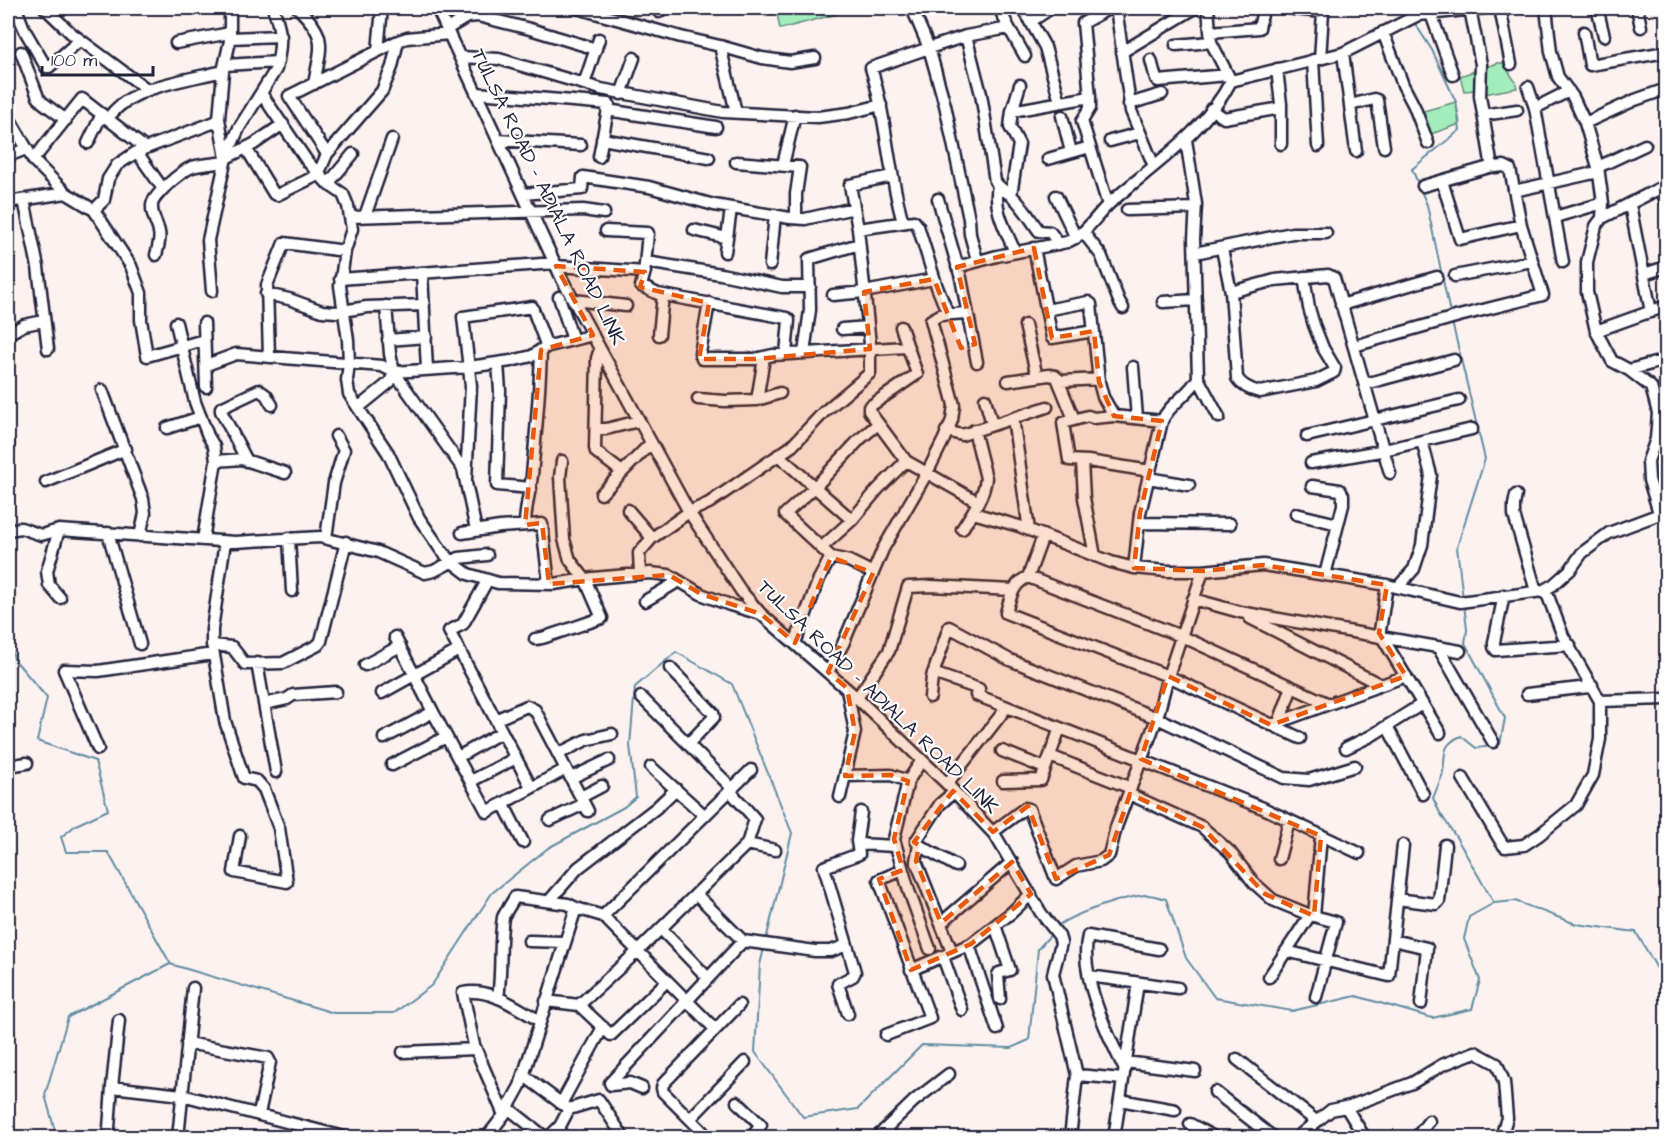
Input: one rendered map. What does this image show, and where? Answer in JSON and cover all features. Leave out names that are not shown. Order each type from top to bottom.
[{"type":"street","points":[[16,8],[24,29],[46,67],[49,67],[80,40]]},
{"type":"street","points":[[45,8],[80,40],[148,90]]},
{"type":"street","points":[[94,210],[104,200],[108,179],[117,165],[141,150],[215,122],[219,118],[230,35],[230,8]]},
{"type":"street","points":[[212,291],[208,240],[225,160],[239,128],[276,69],[282,45],[273,8]]},
{"type":"street","points":[[298,8],[315,25],[320,41],[321,48],[314,84]]},
{"type":"street","points":[[378,51],[382,8]]},
{"type":"street","name":"TULSA ROAD - ADIALA ROAD LINK","points":[[437,8],[556,264],[688,512],[741,591],[761,614],[847,688],[993,832],[1047,922],[1059,936],[1061,942],[1053,974],[1077,1075],[1070,1137]]},
{"type":"street","points":[[577,8],[611,12],[681,37],[762,58],[790,62],[815,58]]},
{"type":"street","points":[[912,8],[929,48],[945,105],[977,261]]},
{"type":"street","points":[[999,8],[1025,56]]},
{"type":"street","points":[[1023,8],[1045,46],[1060,102]]},
{"type":"street","points":[[1030,22],[1051,8]]},
{"type":"street","points":[[1116,8],[1130,104],[1154,166]]},
{"type":"street","points":[[1122,52],[1195,8]]},
{"type":"street","points":[[957,267],[1015,252],[1059,244],[1080,235],[1108,205],[1186,140],[1225,93],[1229,78],[1210,37],[1208,8]]},
{"type":"street","points":[[1150,60],[1158,81],[1229,78],[1343,53],[1409,19],[1433,11],[1484,8]]},
{"type":"street","points":[[1500,8],[1511,64]]},
{"type":"street","points":[[1546,8],[1551,52],[1558,77],[1586,123],[1598,169],[1603,203],[1602,218]]},
{"type":"street","points":[[1597,8],[1604,36]]},
{"type":"street","points":[[1637,8],[1641,27]]},
{"type":"street","points":[[1104,9],[1083,23],[1090,108],[1082,121],[1108,205]]},
{"type":"street","points":[[1294,9],[1323,12],[1316,59],[1318,147]]},
{"type":"street","points":[[1470,9],[1481,64],[1479,84],[1492,166]]},
{"type":"street","points":[[1176,45],[1259,28],[1263,10]]},
{"type":"street","points":[[1433,11],[1453,75]]},
{"type":"street","points":[[327,154],[289,96],[398,41],[448,31],[467,16],[478,16],[597,44],[584,84]]},
{"type":"street","points":[[903,222],[892,176],[880,99],[871,68],[966,36],[1009,27]]},
{"type":"street","points":[[1383,32],[1402,85],[1414,106],[1428,143]]},
{"type":"street","points":[[1584,32],[1590,65],[1666,52]]},
{"type":"street","points":[[176,43],[230,35],[281,36]]},
{"type":"street","points":[[966,36],[981,94],[995,181],[1023,208],[1039,231],[1050,232],[1059,244]]},
{"type":"street","points":[[246,148],[274,194],[277,195],[318,175],[327,154],[382,91],[392,67],[398,41]]},
{"type":"street","points":[[720,46],[736,112]]},
{"type":"street","points":[[21,52],[38,97],[66,120]]},
{"type":"street","points":[[1343,53],[1356,151]]},
{"type":"street","points":[[460,57],[499,59],[616,93],[723,112],[818,117],[849,113],[880,99]]},
{"type":"street","points":[[599,157],[608,107],[634,58]]},
{"type":"street","points":[[88,143],[105,117],[125,100],[148,90],[224,68],[278,62]]},
{"type":"street","points":[[1277,69],[1281,108],[1281,144]]},
{"type":"street","points":[[1011,195],[1019,144],[1010,127],[1020,85]]},
{"type":"street","points":[[1528,87],[1535,108],[1563,262]]},
{"type":"street","points":[[1586,123],[1635,100],[1666,89]]},
{"type":"street","points":[[1535,108],[1569,92]]},
{"type":"street","points":[[261,93],[318,175],[343,194],[351,217],[352,229],[340,279],[350,363],[347,380],[349,394],[388,453],[419,518],[452,562],[468,574],[487,581],[549,584],[640,574],[669,575],[701,594],[761,614]]},
{"type":"street","points":[[477,93],[608,107],[716,127]]},
{"type":"street","points":[[1130,104],[1162,94]]},
{"type":"street","points":[[1012,111],[1090,97]]},
{"type":"street","points":[[33,160],[82,99],[141,150],[163,189]]},
{"type":"street","points":[[1350,105],[1377,100],[1384,147]]},
{"type":"street","points":[[1211,110],[1224,118],[1281,108]]},
{"type":"street","points":[[1483,115],[1517,110]]},
{"type":"street","points":[[783,165],[795,115]]},
{"type":"street","points":[[1062,116],[1071,152]]},
{"type":"street","points":[[219,118],[225,160]]},
{"type":"street","points":[[8,119],[33,160],[66,193],[94,210],[130,266],[141,292],[141,320],[147,356],[204,340]]},
{"type":"street","points":[[156,255],[160,240],[152,204],[155,196],[188,169],[225,160],[283,124]]},
{"type":"street","points":[[1110,141],[1140,133]]},
{"type":"street","points":[[365,216],[392,139]]},
{"type":"street","points":[[602,139],[709,158]]},
{"type":"street","points":[[498,140],[581,145]]},
{"type":"street","points":[[1186,140],[1196,208],[1198,378],[1220,417]]},
{"type":"street","points":[[1514,191],[1548,184],[1598,169],[1645,145]]},
{"type":"street","points":[[1048,159],[1090,147]]},
{"type":"street","points":[[8,156],[26,149]]},
{"type":"street","points":[[328,184],[353,154]]},
{"type":"street","points":[[735,162],[799,166],[801,169],[796,194],[796,218]]},
{"type":"street","points":[[1354,346],[1454,317],[1543,295],[1521,225],[1510,169],[1504,166],[1492,166],[1423,186]]},
{"type":"street","points":[[640,574],[639,553],[652,538],[688,512],[709,503],[792,446],[824,412],[870,373],[870,349],[858,229],[850,185],[892,176]]},
{"type":"street","points":[[523,194],[582,189],[583,177],[649,187],[731,209],[796,218],[806,219],[854,208]]},
{"type":"street","points":[[1442,181],[1460,239],[1521,225]]},
{"type":"street","points":[[998,186],[997,210],[1015,252]]},
{"type":"street","points":[[973,513],[1029,530],[1095,556],[1134,568],[1203,571],[1263,565],[1392,586],[1466,601],[1539,591],[1553,585],[1570,570],[1582,553],[1609,533],[1663,512],[1648,480],[1648,461],[1662,421],[1651,387],[1629,370],[1612,361],[1596,331],[1587,292],[1587,262],[1596,226],[1602,218],[1664,187],[1666,201]]},
{"type":"street","points":[[8,202],[66,193]]},
{"type":"street","points":[[1056,196],[1080,235],[1101,255],[1123,308]]},
{"type":"street","points":[[938,199],[965,298],[977,362]]},
{"type":"street","points":[[24,200],[38,267],[48,349]]},
{"type":"street","points":[[1555,217],[1603,203]]},
{"type":"street","points":[[1630,205],[1651,312]]},
{"type":"street","points":[[1127,210],[1196,208]]},
{"type":"street","points":[[725,252],[731,209]]},
{"type":"street","points":[[351,217],[583,210],[604,213]]},
{"type":"street","points":[[770,265],[775,215]]},
{"type":"street","points":[[858,229],[914,221],[918,226],[934,279],[948,314]]},
{"type":"street","points":[[694,230],[727,238]]},
{"type":"street","points":[[606,231],[648,233],[641,286],[645,289],[663,295],[787,318],[789,320],[786,354]]},
{"type":"street","points":[[1195,253],[1292,233],[1326,233]]},
{"type":"street","points":[[269,357],[267,285],[284,243],[345,251]]},
{"type":"street","points":[[804,353],[810,310],[808,259],[859,244]]},
{"type":"street","points":[[1034,248],[1052,338],[1094,332]]},
{"type":"street","points":[[1222,249],[1231,292],[1238,380],[1248,388],[1260,392],[1316,381],[1334,372],[1335,368],[1317,334],[1309,308],[1304,277]]},
{"type":"street","points":[[1455,276],[1532,261]]},
{"type":"street","points":[[340,279],[556,264],[645,267],[722,274],[782,287],[810,287]]},
{"type":"street","points":[[1644,274],[1666,267]]},
{"type":"street","points":[[422,273],[427,369]]},
{"type":"street","points":[[1231,292],[1275,280],[1331,276],[1377,421],[1390,472]]},
{"type":"street","points":[[1341,305],[1437,277]]},
{"type":"street","points":[[833,295],[864,292],[934,279]]},
{"type":"street","points":[[266,294],[289,298],[322,311],[424,304]]},
{"type":"street","points":[[659,335],[663,295]]},
{"type":"street","points":[[559,297],[573,340]]},
{"type":"street","points":[[574,300],[626,306]]},
{"type":"street","points":[[1163,302],[1196,300]]},
{"type":"street","points":[[1046,310],[1088,302],[1093,311],[1099,379],[1103,397],[1114,416]]},
{"type":"street","points":[[709,303],[700,353],[702,359],[764,358],[786,354],[906,347]]},
{"type":"street","points":[[386,306],[388,340],[394,372],[453,453],[466,478]]},
{"type":"street","points":[[1596,331],[1666,306]]},
{"type":"street","points":[[476,530],[466,478],[471,386],[464,317],[532,307],[544,349],[531,488],[525,513],[525,525]]},
{"type":"street","points":[[828,672],[843,644],[883,549],[927,473],[952,420],[954,405],[931,320],[935,316],[966,313]]},
{"type":"street","points":[[8,334],[24,325],[44,321]]},
{"type":"street","points":[[176,323],[195,402],[214,446],[216,461],[203,540]]},
{"type":"street","points":[[204,323],[206,387]]},
{"type":"street","points":[[1025,325],[1037,377]]},
{"type":"street","points":[[842,329],[868,327]]},
{"type":"street","points":[[901,327],[917,374],[869,407],[869,411],[906,461],[978,502]]},
{"type":"street","points":[[209,364],[236,354],[382,366],[394,372],[469,367],[531,356],[544,349],[592,335]]},
{"type":"street","points":[[388,340],[426,337]]},
{"type":"street","points":[[600,349],[597,358],[596,452],[622,472]]},
{"type":"street","points":[[757,400],[764,358]]},
{"type":"street","points":[[1365,384],[1454,360]]},
{"type":"street","points":[[1629,370],[1666,360]]},
{"type":"street","points":[[498,363],[500,391],[497,485],[531,488]]},
{"type":"street","points":[[1133,367],[1137,418]]},
{"type":"street","points":[[358,408],[390,382],[394,372]]},
{"type":"street","points":[[1008,381],[1052,375],[1058,380],[1074,419]]},
{"type":"street","points":[[1134,568],[1139,523],[1164,415],[1194,386],[1198,378]]},
{"type":"street","points":[[1058,380],[1099,379]]},
{"type":"street","points":[[102,390],[143,499],[145,513],[140,536]]},
{"type":"street","points":[[246,461],[221,408],[259,390],[266,395],[272,405]]},
{"type":"street","points":[[698,399],[757,400],[780,393]]},
{"type":"street","points":[[985,399],[992,424]]},
{"type":"street","points":[[1307,436],[1459,400]]},
{"type":"street","points":[[946,431],[962,435],[1047,407]]},
{"type":"street","points":[[1162,421],[1088,416],[1063,423],[1067,458],[1071,461],[1082,461],[1149,474],[1189,485]]},
{"type":"street","points":[[167,428],[201,417]]},
{"type":"street","points":[[1013,418],[1029,530]]},
{"type":"street","points":[[596,429],[606,429],[639,420]]},
{"type":"street","points":[[873,573],[849,561],[840,561],[831,557],[785,514],[878,424]]},
{"type":"street","points":[[1311,463],[1384,450],[1472,429]]},
{"type":"street","points":[[962,529],[973,513],[986,478],[974,430]]},
{"type":"street","points":[[326,538],[334,483],[344,454],[336,436]]},
{"type":"street","points":[[1422,441],[1431,475],[1422,545],[1414,569],[1392,586],[1381,637],[1440,733]]},
{"type":"street","points":[[8,442],[8,450]]},
{"type":"street","points":[[601,494],[651,443]]},
{"type":"street","points":[[46,482],[126,449]]},
{"type":"street","points":[[778,455],[852,520]]},
{"type":"street","points":[[216,461],[242,459],[285,474]]},
{"type":"street","points":[[821,548],[852,520],[906,461]]},
{"type":"street","points":[[1082,461],[1084,498],[1095,556]]},
{"type":"street","points":[[535,639],[543,639],[602,618],[585,579],[570,560],[564,539],[560,477],[562,462]]},
{"type":"street","points":[[1312,486],[1341,491],[1344,499],[1325,575]]},
{"type":"street","points":[[1464,778],[1505,847],[1524,845],[1576,805],[1593,775],[1600,739],[1600,701],[1563,636],[1565,635],[1548,596],[1539,591],[1514,515],[1516,495]]},
{"type":"street","points":[[628,510],[652,538]]},
{"type":"street","points":[[1296,514],[1338,524]]},
{"type":"street","points":[[1139,523],[1230,524]]},
{"type":"street","points":[[462,533],[540,524],[543,526],[549,584]]},
{"type":"street","points":[[9,527],[21,528],[41,535],[59,531],[225,542],[326,538],[378,552],[426,573],[459,558],[487,555]]},
{"type":"street","points":[[59,531],[47,571],[49,585],[60,598]]},
{"type":"street","points":[[108,533],[140,644]]},
{"type":"street","points":[[1028,577],[1043,536]]},
{"type":"street","points":[[289,538],[292,591]]},
{"type":"street","points":[[225,542],[212,629],[213,650],[225,722],[244,778],[257,781],[264,789],[279,828],[287,882],[234,872],[240,836]]},
{"type":"street","points":[[98,749],[64,670],[98,671],[232,647],[245,664],[283,663],[318,645],[346,543]]},
{"type":"street","points":[[795,643],[819,579],[831,557]]},
{"type":"street","points":[[993,832],[1025,808],[1029,809],[1056,879],[1076,866],[1101,861],[1109,855],[1116,827],[1157,718],[1168,676],[1203,571]]},
{"type":"street","points":[[1300,738],[1275,723],[1168,676],[1006,613],[1013,590],[1022,579],[1028,577],[1181,636],[1329,704]]},
{"type":"street","points":[[487,581],[463,624],[449,631],[531,787]]},
{"type":"street","points":[[645,601],[679,581]]},
{"type":"street","points":[[857,698],[889,651],[908,587],[1013,590]]},
{"type":"street","points":[[1504,595],[1494,642],[1496,650],[1570,645]]},
{"type":"street","points":[[1193,598],[1240,612],[1460,651]]},
{"type":"street","points":[[1240,612],[1381,685]]},
{"type":"street","points":[[930,697],[933,673],[949,627],[1010,660],[1157,718],[1284,778],[1303,781],[1355,766]]},
{"type":"street","points":[[365,665],[398,642],[433,712],[488,812],[531,787],[609,760]]},
{"type":"street","points":[[1438,647],[1493,742]]},
{"type":"street","points":[[381,693],[459,650]]},
{"type":"street","points":[[257,663],[276,772]]},
{"type":"street","points":[[670,668],[713,713],[714,717],[688,744]]},
{"type":"street","points":[[933,673],[978,689],[976,694],[1007,707],[1263,808],[1359,853]]},
{"type":"street","points":[[1275,723],[1406,676]]},
{"type":"street","points":[[1527,694],[1592,685]]},
{"type":"street","points":[[1275,723],[1292,687]]},
{"type":"street","points":[[840,797],[855,732],[847,688]]},
{"type":"street","points":[[264,704],[287,699],[293,695],[336,692]]},
{"type":"street","points":[[579,1005],[661,929],[747,844],[755,819],[731,790],[641,697]]},
{"type":"street","points":[[1600,701],[1666,699]]},
{"type":"street","points":[[1346,748],[1388,726],[1422,704]]},
{"type":"street","points":[[497,719],[518,708],[527,706],[535,710],[585,804]]},
{"type":"street","points":[[956,866],[919,846],[916,839],[1007,707]]},
{"type":"street","points":[[384,738],[433,712]]},
{"type":"street","points":[[1388,726],[1423,794]]},
{"type":"street","points":[[1003,781],[1040,781],[1060,728]]},
{"type":"street","points":[[458,757],[502,732]]},
{"type":"street","points":[[558,754],[586,741],[612,734]]},
{"type":"street","points":[[392,765],[447,737]]},
{"type":"street","points":[[1002,751],[1045,768]]},
{"type":"street","points":[[1050,756],[1130,791],[1203,827],[1230,852],[1265,894],[1279,904],[1336,922],[1317,996]]},
{"type":"street","points":[[471,781],[516,758]]},
{"type":"street","points":[[922,760],[908,781],[894,839],[930,949]]},
{"type":"street","points":[[8,766],[27,763]]},
{"type":"street","points":[[651,767],[705,816]]},
{"type":"street","points":[[603,916],[752,770]]},
{"type":"street","points":[[845,776],[891,775],[908,781]]},
{"type":"street","points":[[550,820],[585,804],[602,786]]},
{"type":"street","points":[[549,901],[578,868],[656,808],[676,789]]},
{"type":"street","points":[[503,803],[523,842]]},
{"type":"street","points":[[848,1014],[838,986],[855,974],[824,867],[860,854],[858,844],[861,812]]},
{"type":"street","points":[[1279,859],[1289,821]]},
{"type":"street","points":[[1269,977],[1312,915],[1321,836]]},
{"type":"street","points":[[747,844],[775,850]]},
{"type":"street","points":[[858,844],[895,846]]},
{"type":"street","points":[[1286,951],[1389,976],[1403,845]]},
{"type":"street","points":[[1397,898],[1436,904],[1439,901],[1445,845]]},
{"type":"street","points":[[919,846],[916,861],[941,923],[962,1010]]},
{"type":"street","points":[[941,923],[1012,862]]},
{"type":"street","points":[[886,1035],[930,1018],[879,880],[903,870]]},
{"type":"street","points":[[696,894],[745,941],[823,951],[831,951],[847,945]]},
{"type":"street","points":[[911,970],[969,945],[1032,894]]},
{"type":"street","points":[[498,998],[502,976],[500,946],[504,916],[515,897],[549,901],[568,904],[603,916],[715,1029]]},
{"type":"street","points":[[486,1137],[506,1112],[520,1086],[576,908]]},
{"type":"street","points":[[995,925],[1010,970],[998,975],[1000,999]]},
{"type":"street","points":[[661,929],[708,978]]},
{"type":"street","points":[[1125,1070],[1100,1014],[1089,976],[1086,942],[1088,936],[1159,949]]},
{"type":"street","points":[[1393,940],[1427,948],[1421,1004]]},
{"type":"street","points":[[529,941],[564,942]]},
{"type":"street","points":[[642,1088],[630,1083],[611,1085],[610,1083],[685,1001],[745,941]]},
{"type":"street","points":[[969,945],[996,1029]]},
{"type":"street","points":[[1089,976],[1178,988]]},
{"type":"street","points":[[546,1001],[579,1005],[610,1035],[667,981]]},
{"type":"street","points":[[1114,1137],[1138,983]]},
{"type":"street","points":[[178,1137],[193,988]]},
{"type":"street","points":[[540,1021],[498,998],[476,990],[463,993],[476,1049],[506,1112],[547,1137],[560,1126],[565,1107],[603,1027]]},
{"type":"street","points":[[709,1137],[663,1092],[662,1088],[740,1005]]},
{"type":"street","points":[[109,1128],[118,1020]]},
{"type":"street","points":[[188,1043],[268,1058],[270,1062],[259,1114]]},
{"type":"street","points":[[403,1052],[476,1049]]},
{"type":"street","points":[[1296,1137],[1309,1133],[1316,1121],[1332,1110],[1412,1083],[1442,1065],[1475,1052],[1482,1054],[1497,1065],[1504,1082],[1507,1118],[1501,1137]]},
{"type":"street","points":[[1237,1059],[1316,1121]]},
{"type":"street","points":[[690,1119],[745,1062]]},
{"type":"street","points":[[1077,1075],[1125,1070],[1196,1071]]},
{"type":"street","points":[[880,1134],[914,1101],[950,1074]]},
{"type":"street","points":[[523,1075],[565,1107],[600,1100],[624,1137]]},
{"type":"street","points":[[112,1087],[182,1095],[348,1137]]},
{"type":"street","points":[[1215,1092],[1274,1137]]},
{"type":"street","points":[[1120,1100],[1175,1110]]},
{"type":"street","points":[[737,1102],[762,1125],[751,1137]]},
{"type":"street","points":[[1346,1107],[1365,1137]]},
{"type":"street","points":[[1416,1137],[1429,1121]]},
{"type":"street","points":[[1190,1124],[1216,1137]]},
{"type":"street","points":[[880,1134],[895,1137]]},
{"type":"highlighted area","points":[[1034,248],[1052,338],[1094,331],[1099,382],[1114,416],[1162,421],[1140,513],[1134,568],[1203,571],[1263,565],[1387,585],[1379,633],[1406,676],[1271,725],[1168,676],[1141,759],[1321,836],[1314,916],[1265,894],[1202,827],[1130,794],[1109,855],[1056,879],[1028,806],[993,832],[953,791],[914,842],[919,845],[916,861],[941,923],[1012,862],[1031,894],[971,944],[911,970],[879,879],[903,870],[894,839],[908,781],[891,775],[845,776],[855,732],[847,688],[828,672],[873,573],[831,557],[795,643],[761,614],[701,594],[669,575],[549,584],[542,523],[525,525],[541,350],[593,335],[556,266],[645,272],[640,287],[709,303],[699,359],[755,359],[870,349],[864,292],[934,279],[961,348],[975,344],[957,267]]},
{"type":"green space","points":[[776,8],[833,8],[837,14],[780,29]]},
{"type":"green space","points":[[1503,63],[1517,88],[1484,94],[1477,90],[1464,91],[1460,76]]},
{"type":"green space","points":[[1456,102],[1460,124],[1428,135],[1420,112]]},
{"type":"waterway","points":[[1404,8],[1409,15]]},
{"type":"waterway","points":[[1414,22],[1432,50],[1456,102],[1460,130],[1412,169],[1427,205],[1450,313]]},
{"type":"waterway","points":[[1452,322],[1485,459],[1457,547],[1463,599]]},
{"type":"waterway","points":[[1464,604],[1467,630],[1465,643],[1505,718],[1500,744],[1497,745]]},
{"type":"waterway","points":[[8,635],[14,659],[47,698],[37,741],[95,761],[108,810],[76,825],[61,837],[66,852],[108,852],[170,963]]},
{"type":"waterway","points":[[57,1138],[45,1095],[68,1017],[170,964],[334,1013],[394,1013],[432,985],[492,893],[548,848],[624,807],[636,797],[630,745],[635,687],[676,652],[732,684],[792,833],[766,940]]},
{"type":"waterway","points":[[1492,746],[1476,748],[1461,736],[1449,744],[1445,752],[1442,776],[1433,798],[1494,903]]},
{"type":"waterway","points":[[1056,927],[1086,911],[1113,902],[1138,896],[1155,896],[1166,899],[1186,958],[1215,998],[1292,1011],[1356,996],[1432,1018],[1472,1009],[1480,980],[1464,939],[1469,917],[1494,903],[1515,901],[1576,924],[1636,932],[1666,984]]},
{"type":"waterway","points":[[764,948],[760,965],[755,1052],[803,1117],[858,1109],[922,1045],[1011,1048],[1029,1040],[1038,949],[1053,932]]}]
